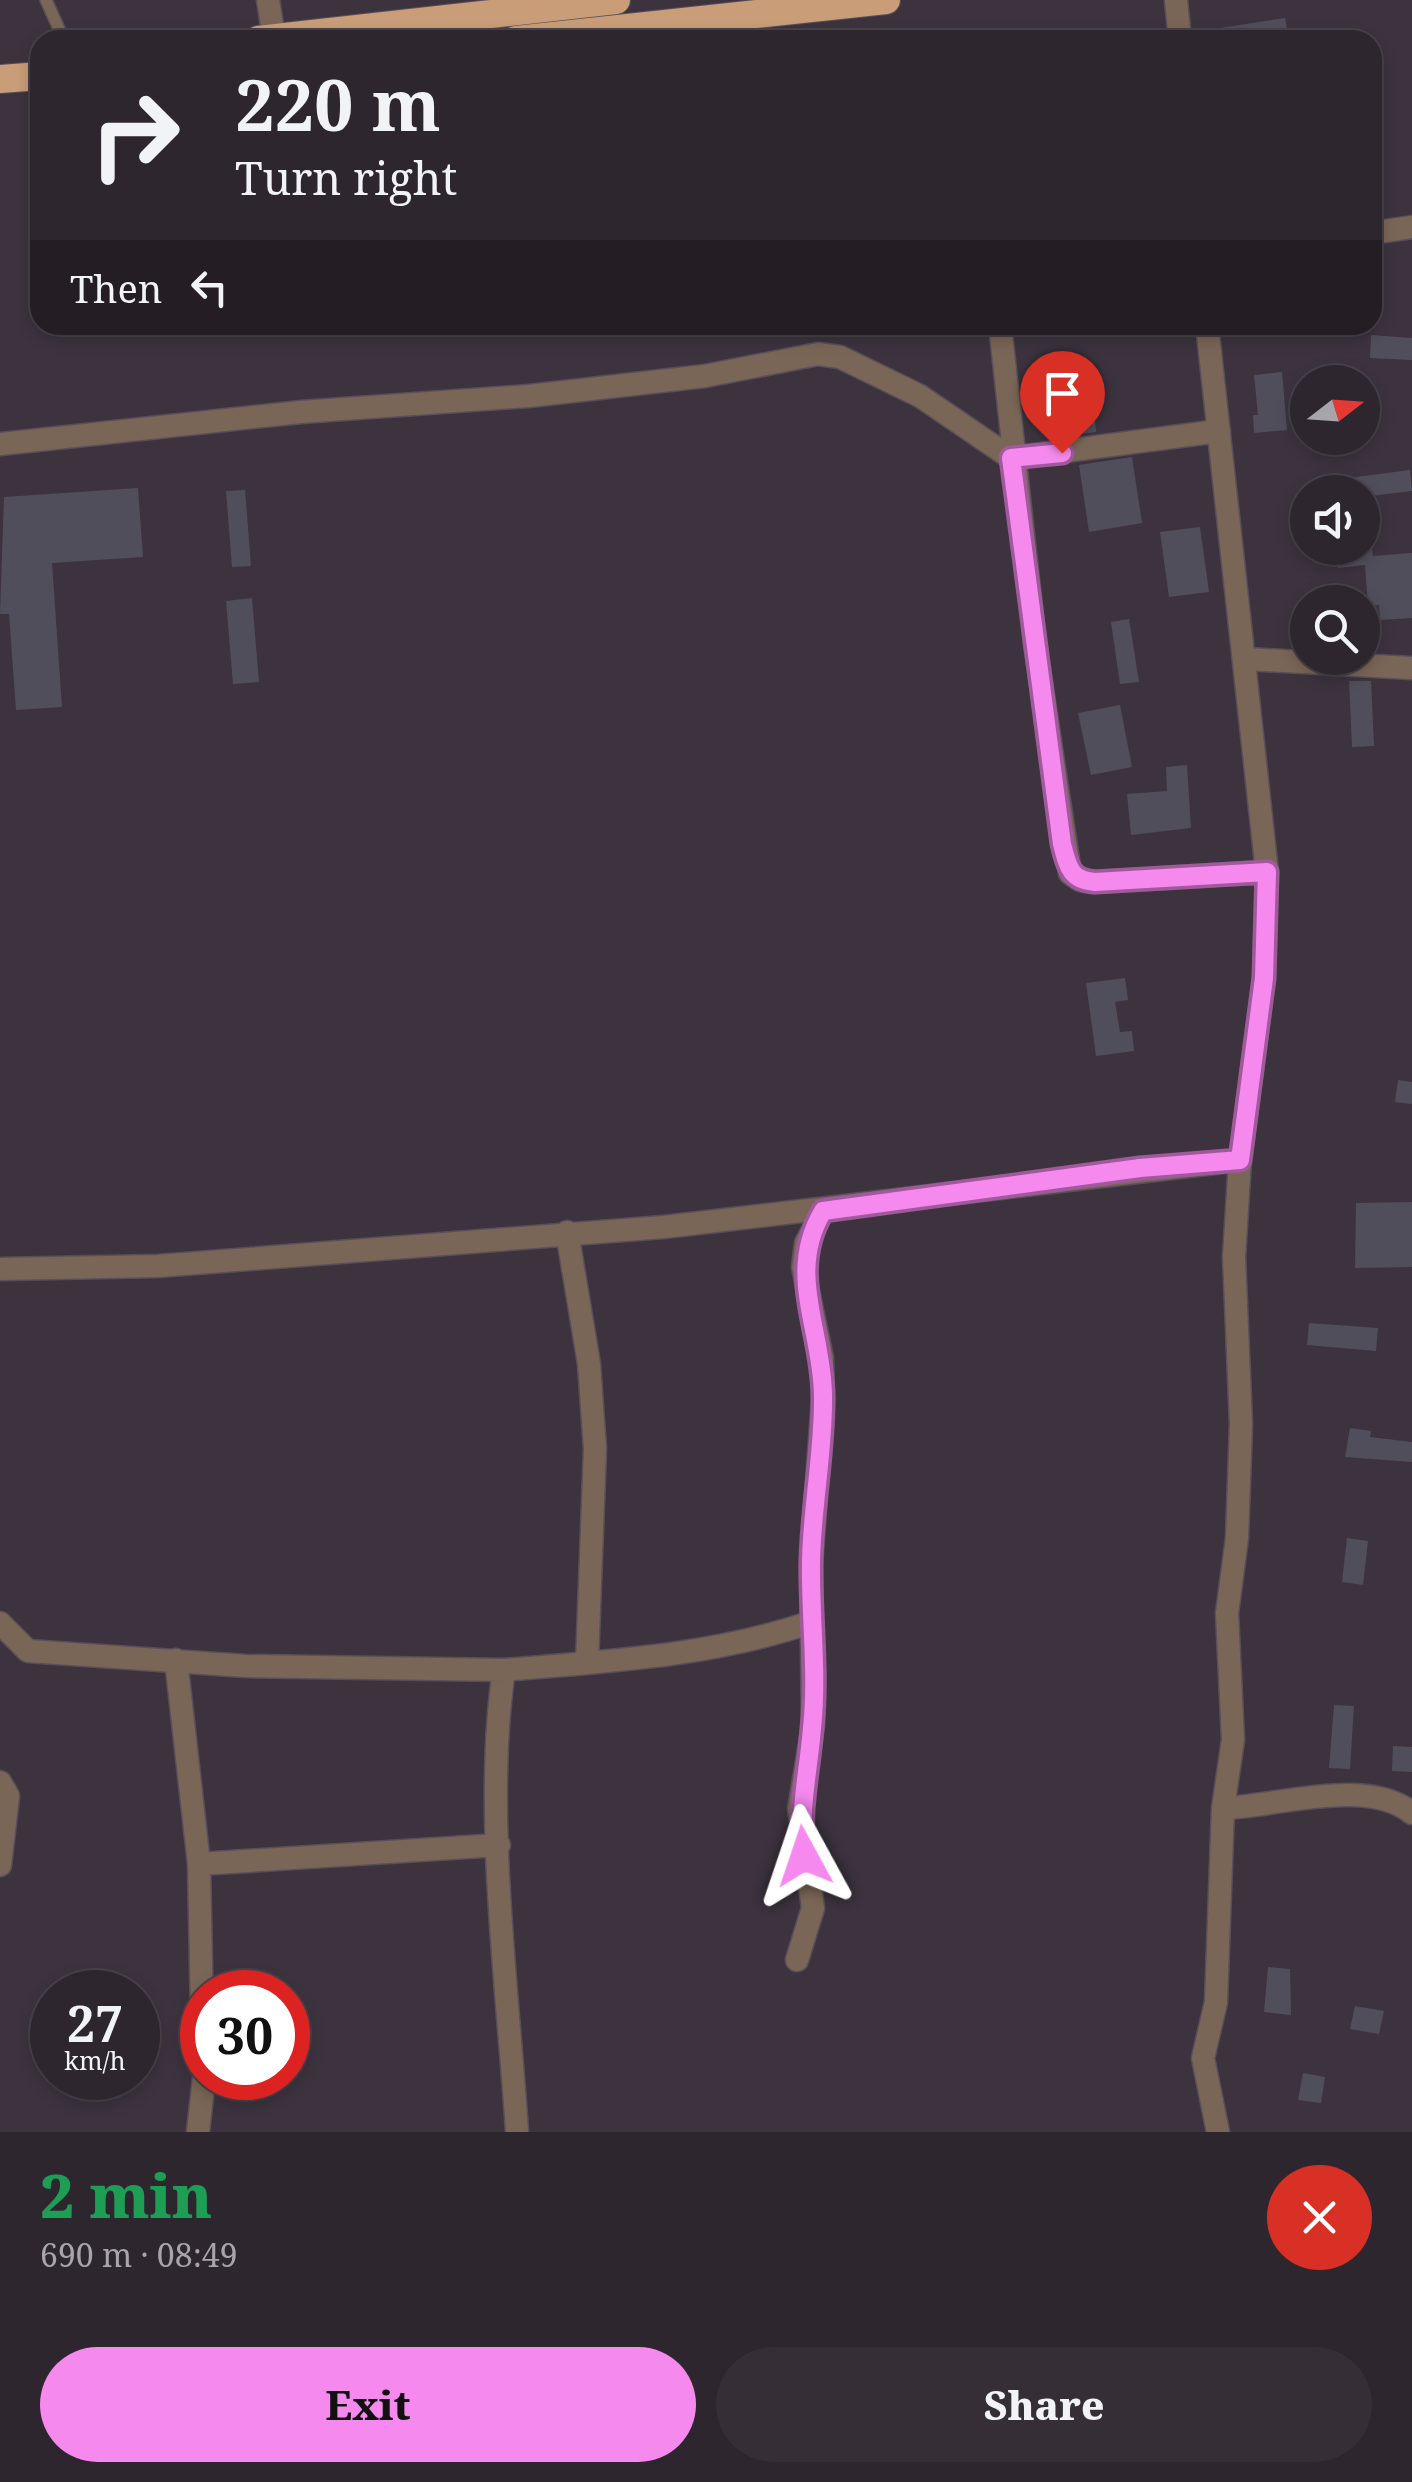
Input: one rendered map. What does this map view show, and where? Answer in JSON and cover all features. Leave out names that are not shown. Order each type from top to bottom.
[{"type":"highway","points":[[347,30],[616,0]]},
{"type":"highway","points":[[608,30],[886,0]]},
{"type":"highway","points":[[0,78],[30,76]]},
{"type":"street","points":[[266,30],[268,0]]},
{"type":"street","points":[[1176,0],[1179,30]]},
{"type":"street","points":[[1382,232],[1412,227]]},
{"type":"street","points":[[1001,335],[1011,458],[1062,844],[1070,873],[1080,880],[1095,882],[1267,872]]},
{"type":"street","points":[[1208,335],[1267,872],[1264,978],[1240,1160],[1234,1257],[1240,1424],[1237,1538],[1227,1614],[1233,1740],[1223,1808],[1216,2002],[1203,2058],[1218,2132]]},
{"type":"street","points":[[0,444],[301,412],[529,396],[705,376],[818,354],[840,357],[920,396],[1011,458],[1219,431]]},
{"type":"street","points":[[1246,659],[1412,668]]},
{"type":"street","points":[[0,1269],[158,1266],[823,1211],[1140,1168],[1240,1160]]},
{"type":"street","points":[[797,1960],[812,1908],[799,1809],[813,1726],[812,1548],[823,1399],[822,1358],[803,1267],[806,1243],[823,1211]]},
{"type":"street","points":[[567,1232],[588,1364],[595,1450],[587,1663]]},
{"type":"street","points":[[0,1623],[28,1651],[176,1660],[504,1670],[702,1651],[812,1622]]},
{"type":"street","points":[[176,1660],[199,1864],[201,1970]]},
{"type":"street","points":[[504,1670],[499,1704],[499,1845],[516,2132]]},
{"type":"street","points":[[0,1782],[8,1796],[0,1865]]},
{"type":"street","points":[[1223,1808],[1250,1807],[1313,1794],[1386,1800],[1412,1813]]},
{"type":"street","points":[[199,1864],[499,1845]]},
{"type":"street","points":[[198,2132],[202,2100]]},
{"type":"lane","points":[[46,0],[60,30]]},
{"type":"building","points":[[1285,18],[1287,30],[1207,30]]},
{"type":"building","points":[[1371,335],[1412,338],[1412,360],[1370,358]]},
{"type":"building","points":[[1091,366],[1096,432],[1073,435],[1069,368]]},
{"type":"building","points":[[1282,372],[1287,430],[1254,433],[1253,415],[1258,415],[1254,375]]},
{"type":"building","points":[[1132,457],[1142,523],[1089,532],[1079,465]]},
{"type":"building","points":[[1410,470],[1412,491],[1380,495],[1380,475],[1372,475]]},
{"type":"building","points":[[138,488],[143,557],[52,563],[62,707],[16,710],[9,614],[0,614],[4,497]]},
{"type":"building","points":[[245,490],[251,566],[232,567],[226,491]]},
{"type":"building","points":[[1200,527],[1209,592],[1169,597],[1160,532]]},
{"type":"building","points":[[1412,553],[1412,618],[1380,620],[1380,585],[1366,585],[1365,565],[1380,565],[1380,555]]},
{"type":"building","points":[[252,598],[259,682],[233,684],[226,601]]},
{"type":"building","points":[[1129,619],[1139,682],[1120,684],[1111,622]]},
{"type":"building","points":[[1349,681],[1371,681],[1374,746],[1352,747]]},
{"type":"building","points":[[1120,705],[1132,767],[1091,775],[1078,713]]},
{"type":"building","points":[[1187,765],[1191,828],[1131,835],[1127,794],[1167,791],[1166,767]]},
{"type":"building","points":[[1125,978],[1128,1000],[1115,1002],[1120,1032],[1132,1031],[1134,1051],[1096,1056],[1086,983]]},
{"type":"building","points":[[1398,1080],[1412,1082],[1412,1104],[1395,1102]]},
{"type":"building","points":[[1412,1202],[1412,1267],[1355,1268],[1356,1203]]},
{"type":"building","points":[[1309,1323],[1378,1328],[1376,1351],[1307,1345]]},
{"type":"building","points":[[1350,1428],[1371,1431],[1370,1437],[1412,1442],[1412,1462],[1345,1457]]},
{"type":"building","points":[[1347,1538],[1368,1541],[1363,1585],[1342,1582]]},
{"type":"building","points":[[1334,1705],[1354,1706],[1350,1769],[1329,1768]]},
{"type":"building","points":[[1393,1746],[1412,1747],[1412,1772],[1392,1771]]},
{"type":"building","points":[[1268,1967],[1290,1969],[1291,2015],[1264,2012]]},
{"type":"building","points":[[1355,2006],[1384,2011],[1379,2034],[1350,2029]]},
{"type":"building","points":[[1303,2073],[1325,2077],[1321,2103],[1298,2100]]},
{"type":"route","points":[[804,1856],[799,1809],[813,1726],[811,1564],[823,1399],[822,1358],[803,1267],[806,1243],[823,1211],[1140,1168],[1240,1160],[1264,978],[1267,872],[1095,882],[1080,880],[1070,873],[1062,844],[1011,458],[1062,453]]}]
